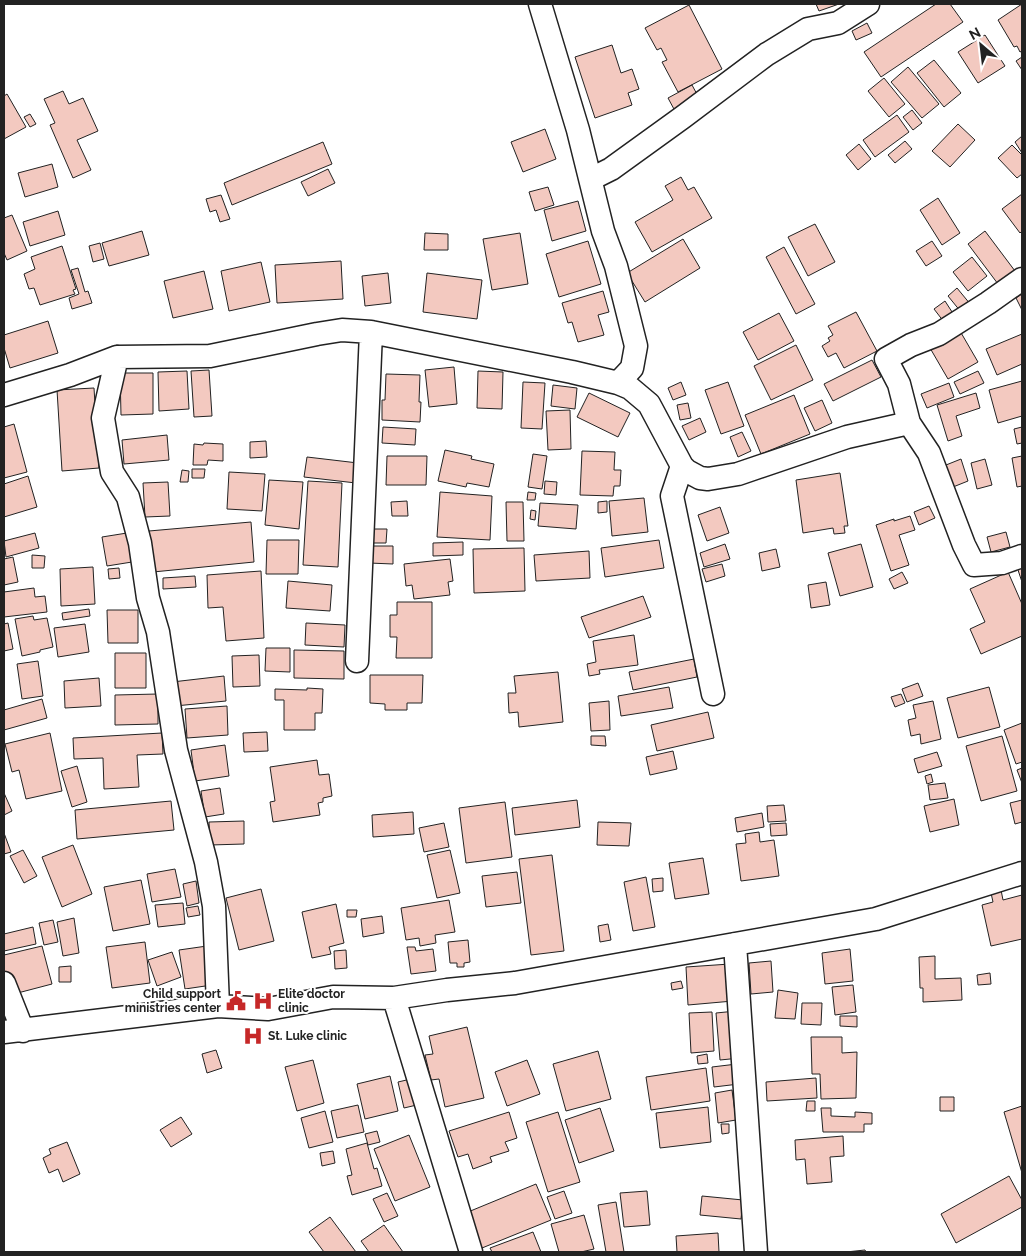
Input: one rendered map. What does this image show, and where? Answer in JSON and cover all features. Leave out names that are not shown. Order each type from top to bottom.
[{"type":"street","points":[[540,4],[591,180],[603,231],[616,266],[636,346],[632,368],[618,383]]},
{"type":"street","points":[[591,180],[683,117],[767,54],[808,29],[838,23],[868,4]]},
{"type":"street","points":[[1022,279],[940,334],[911,345],[886,360],[899,384],[909,424],[929,453],[964,545],[974,565],[1002,563],[1022,556]]},
{"type":"street","points":[[4,395],[117,357],[210,356],[342,330],[371,332],[618,383],[630,388],[649,404],[682,466],[700,478],[708,479],[738,474],[847,437],[909,424]]},
{"type":"street","points":[[356,661],[371,332]]},
{"type":"street","points":[[117,357],[103,418],[112,472],[128,497],[140,543],[148,598],[159,642],[176,750],[206,862],[214,906],[218,1006]]},
{"type":"street","points":[[682,466],[672,496],[713,694]]},
{"type":"street","points":[[4,983],[13,1031],[218,1006],[268,1009],[333,997],[394,998],[516,983],[876,919],[1022,873]]},
{"type":"street","points":[[735,944],[756,1252]]},
{"type":"street","points":[[394,998],[471,1252]]},
{"type":"building","points":[[816,4],[839,4],[819,11]]},
{"type":"building","points":[[936,4],[950,4],[963,22],[881,77],[864,52]]},
{"type":"building","points":[[1022,4],[1022,51],[1020,52],[1017,46],[1014,47],[998,20]]},
{"type":"building","points":[[689,5],[722,69],[678,92],[662,62],[667,60],[661,48],[657,50],[645,28]]},
{"type":"building","points":[[867,23],[872,33],[856,40],[852,31]]},
{"type":"building","points":[[985,35],[1005,66],[978,83],[958,52]]},
{"type":"building","points":[[612,45],[621,73],[632,69],[639,89],[628,93],[632,105],[595,118],[575,57]]},
{"type":"building","points":[[1022,57],[1022,70],[1016,61]]},
{"type":"building","points":[[934,60],[961,93],[944,107],[917,73]]},
{"type":"building","points":[[908,67],[939,104],[922,118],[891,82]]},
{"type":"building","points":[[884,78],[905,104],[889,117],[868,91]]},
{"type":"building","points":[[692,85],[699,98],[675,111],[668,98]]},
{"type":"building","points":[[63,91],[69,104],[83,98],[98,131],[77,140],[91,170],[73,178],[50,125],[55,123],[44,99]]},
{"type":"building","points":[[7,94],[26,127],[4,139],[4,96]]},
{"type":"building","points":[[912,110],[922,123],[913,130],[903,117]]},
{"type":"building","points":[[30,114],[36,124],[30,127],[24,117]]},
{"type":"building","points":[[897,115],[909,132],[875,157],[863,140]]},
{"type":"building","points":[[958,124],[975,140],[950,167],[932,151]]},
{"type":"building","points":[[545,129],[556,159],[523,172],[511,142]]},
{"type":"building","points":[[1022,136],[1022,153],[1015,142]]},
{"type":"building","points":[[905,141],[912,149],[895,163],[888,155]]},
{"type":"building","points":[[323,142],[332,164],[232,205],[224,183]]},
{"type":"building","points":[[859,144],[871,159],[858,170],[846,155]]},
{"type":"building","points":[[1012,145],[1022,155],[1022,174],[1017,178],[998,158]]},
{"type":"building","points":[[52,164],[58,187],[25,197],[18,173]]},
{"type":"building","points":[[328,169],[335,183],[308,196],[301,182]]},
{"type":"building","points":[[681,177],[688,190],[694,187],[712,218],[652,252],[635,222],[673,200],[665,186]]},
{"type":"building","points":[[548,187],[554,205],[535,211],[529,192]]},
{"type":"building","points":[[1022,194],[1022,231],[1020,233],[1002,209]]},
{"type":"building","points":[[221,195],[230,219],[220,222],[216,210],[210,212],[206,199]]},
{"type":"building","points":[[938,198],[960,233],[942,245],[920,210]]},
{"type":"building","points":[[578,201],[586,231],[552,241],[544,210]]},
{"type":"building","points":[[58,211],[65,235],[30,246],[23,222]]},
{"type":"building","points":[[12,215],[27,251],[7,260],[4,253],[4,218]]},
{"type":"building","points":[[815,224],[835,262],[808,276],[788,237]]},
{"type":"building","points":[[142,231],[149,255],[109,266],[102,243]]},
{"type":"building","points":[[985,231],[1015,271],[998,284],[968,244]]},
{"type":"building","points":[[425,233],[448,234],[448,250],[424,250]]},
{"type":"building","points":[[520,233],[528,284],[492,290],[483,239]]},
{"type":"building","points":[[683,239],[700,268],[645,302],[627,273]]},
{"type":"building","points":[[588,241],[601,284],[559,297],[546,254]]},
{"type":"building","points":[[932,241],[942,256],[926,266],[916,251]]},
{"type":"building","points":[[100,243],[104,259],[93,262],[89,246]]},
{"type":"building","points":[[62,246],[76,289],[73,290],[75,294],[40,305],[34,288],[29,289],[24,274],[35,269],[31,257]]},
{"type":"building","points":[[784,247],[815,304],[796,314],[766,257]]},
{"type":"building","points":[[972,257],[987,276],[968,291],[953,272]]},
{"type":"building","points":[[341,261],[343,299],[277,303],[275,265]]},
{"type":"building","points":[[261,262],[270,302],[229,311],[221,271]]},
{"type":"building","points":[[78,268],[85,292],[88,291],[92,303],[72,309],[69,298],[79,294],[71,270]]},
{"type":"building","points":[[204,271],[213,309],[173,318],[164,281]]},
{"type":"building","points":[[388,273],[391,303],[365,306],[362,276]]},
{"type":"building","points":[[427,273],[482,280],[477,319],[423,312]]},
{"type":"building","points":[[957,288],[971,305],[961,312],[948,296]]},
{"type":"building","points":[[603,291],[609,312],[598,315],[604,335],[578,342],[572,322],[568,323],[562,303]]},
{"type":"building","points":[[1022,294],[1022,310],[1016,298]]},
{"type":"building","points":[[945,301],[954,315],[944,322],[934,309]]},
{"type":"building","points":[[856,312],[877,351],[844,368],[836,353],[828,357],[822,346],[830,341],[828,338],[833,335],[828,326]]},
{"type":"building","points":[[779,313],[794,341],[758,360],[743,332]]},
{"type":"building","points":[[48,321],[58,353],[10,368],[4,348],[4,335]]},
{"type":"building","points":[[960,331],[978,362],[948,379],[930,348]]},
{"type":"building","points":[[1022,334],[1022,364],[997,375],[986,349]]},
{"type":"building","points":[[796,345],[813,380],[771,400],[754,366]]},
{"type":"building","points":[[872,360],[881,377],[833,401],[824,384]]},
{"type":"building","points":[[454,367],[457,404],[429,407],[425,370]]},
{"type":"building","points":[[209,370],[212,416],[194,417],[191,371]]},
{"type":"building","points":[[187,371],[189,409],[159,411],[158,372]]},
{"type":"building","points":[[478,371],[503,372],[502,409],[477,408]]},
{"type":"building","points":[[978,371],[984,383],[960,394],[954,382]]},
{"type":"building","points":[[120,373],[153,373],[153,414],[121,415]]},
{"type":"building","points":[[386,374],[420,375],[420,422],[382,420],[382,400],[385,400]]},
{"type":"building","points":[[1022,381],[1022,416],[998,423],[989,390]]},
{"type":"building","points":[[523,382],[545,383],[542,429],[521,428]]},
{"type":"building","points":[[681,382],[686,395],[673,400],[668,388]]},
{"type":"building","points":[[728,382],[744,426],[721,434],[705,390]]},
{"type":"building","points":[[949,383],[954,397],[927,408],[921,394]]},
{"type":"building","points":[[553,385],[577,388],[575,409],[551,406]]},
{"type":"building","points":[[94,388],[99,468],[62,471],[57,390]]},
{"type":"building","points":[[589,393],[630,413],[618,437],[577,417]]},
{"type":"building","points":[[976,393],[980,408],[956,416],[962,436],[948,441],[937,405]]},
{"type":"building","points":[[794,395],[810,434],[761,454],[745,415]]},
{"type":"building","points":[[822,400],[832,423],[815,431],[804,408]]},
{"type":"building","points":[[688,403],[691,418],[680,420],[677,405]]},
{"type":"building","points":[[570,410],[571,449],[548,450],[546,411]]},
{"type":"building","points":[[700,418],[706,432],[689,440],[682,426]]},
{"type":"building","points":[[14,424],[27,472],[4,478],[4,427]]},
{"type":"building","points":[[383,427],[416,429],[415,445],[382,443]]},
{"type":"building","points":[[1022,427],[1022,443],[1017,444],[1014,429]]},
{"type":"building","points":[[742,432],[751,451],[738,457],[730,437]]},
{"type":"building","points":[[167,435],[169,460],[124,464],[122,440]]},
{"type":"building","points":[[266,441],[267,457],[250,458],[250,442]]},
{"type":"building","points":[[204,443],[223,444],[223,461],[208,460],[207,465],[193,465],[194,444],[203,445]]},
{"type":"building","points":[[445,450],[472,456],[471,459],[494,464],[489,487],[467,483],[466,487],[438,481]]},
{"type":"building","points":[[582,451],[615,452],[614,470],[621,470],[620,486],[614,486],[613,496],[580,495]]},
{"type":"building","points":[[533,454],[547,456],[542,489],[528,487]]},
{"type":"building","points":[[387,456],[427,456],[426,485],[386,485]]},
{"type":"building","points":[[1022,456],[1022,486],[1017,487],[1012,458]]},
{"type":"building","points":[[307,457],[358,463],[356,483],[304,477]]},
{"type":"building","points":[[961,459],[968,481],[953,487],[946,465]]},
{"type":"building","points":[[985,459],[992,485],[977,489],[971,463]]},
{"type":"building","points":[[192,469],[205,469],[204,478],[192,478]]},
{"type":"building","points":[[182,470],[189,471],[188,482],[180,482]]},
{"type":"building","points":[[229,472],[265,474],[262,511],[227,509]]},
{"type":"building","points":[[840,473],[848,526],[844,526],[845,533],[834,534],[833,528],[803,533],[796,480]]},
{"type":"building","points":[[28,476],[37,507],[4,517],[4,484]]},
{"type":"building","points":[[269,480],[303,482],[299,529],[265,525]]},
{"type":"building","points":[[308,481],[342,483],[338,567],[303,565]]},
{"type":"building","points":[[545,481],[557,482],[556,495],[544,494]]},
{"type":"building","points":[[168,482],[170,516],[145,517],[143,483]]},
{"type":"building","points":[[440,492],[492,496],[490,540],[437,537]]},
{"type":"building","points":[[528,492],[536,493],[535,500],[527,500]]},
{"type":"building","points":[[644,498],[648,532],[612,536],[609,501]]},
{"type":"building","points":[[407,501],[408,516],[392,516],[391,502]]},
{"type":"building","points":[[607,501],[607,512],[598,513],[598,502]]},
{"type":"building","points":[[506,502],[523,502],[524,541],[507,541]]},
{"type":"building","points":[[540,503],[578,505],[576,529],[538,526]]},
{"type":"building","points":[[929,506],[935,518],[919,525],[914,512]]},
{"type":"building","points":[[720,507],[729,533],[707,541],[698,515]]},
{"type":"building","points":[[531,510],[536,511],[535,520],[530,519]]},
{"type":"building","points":[[910,516],[915,530],[899,535],[909,565],[891,571],[876,525]]},
{"type":"building","points":[[251,522],[254,562],[153,572],[149,531]]},
{"type":"building","points":[[370,529],[387,529],[386,543],[369,543]]},
{"type":"building","points":[[1006,532],[1010,547],[991,552],[987,537]]},
{"type":"building","points":[[35,533],[39,548],[6,557],[4,541]]},
{"type":"building","points":[[127,533],[132,562],[107,566],[102,537]]},
{"type":"building","points":[[267,540],[299,540],[298,574],[266,574]]},
{"type":"building","points":[[659,540],[664,568],[605,577],[601,548]]},
{"type":"building","points":[[463,542],[463,555],[433,556],[433,543]]},
{"type":"building","points":[[725,544],[730,559],[704,567],[700,553]]},
{"type":"building","points":[[861,544],[873,587],[840,596],[828,553]]},
{"type":"building","points":[[369,546],[393,546],[393,564],[369,563]]},
{"type":"building","points":[[524,548],[525,591],[474,593],[473,549]]},
{"type":"building","points":[[776,549],[780,567],[762,571],[759,553]]},
{"type":"building","points":[[589,551],[590,578],[536,581],[534,555]]},
{"type":"building","points":[[32,555],[45,556],[44,568],[32,568]]},
{"type":"building","points":[[13,557],[18,582],[4,585],[4,559]]},
{"type":"building","points":[[450,559],[453,581],[448,582],[450,595],[414,599],[412,585],[406,586],[404,564]]},
{"type":"building","points":[[1022,562],[1022,582],[1016,564]]},
{"type":"building","points":[[722,564],[725,576],[706,582],[702,569]]},
{"type":"building","points":[[93,567],[95,604],[61,606],[60,569]]},
{"type":"building","points":[[119,568],[120,578],[109,579],[108,569]]},
{"type":"building","points":[[261,571],[264,638],[226,641],[223,607],[208,608],[207,575]]},
{"type":"building","points":[[902,572],[908,583],[894,589],[889,579]]},
{"type":"building","points":[[1008,572],[1022,604],[1022,636],[981,654],[970,629],[985,622],[970,589]]},
{"type":"building","points":[[195,576],[196,587],[163,589],[163,578]]},
{"type":"building","points":[[288,581],[332,585],[330,611],[286,608]]},
{"type":"building","points":[[826,582],[830,605],[811,608],[808,585]]},
{"type":"building","points":[[34,588],[35,597],[45,596],[47,612],[4,617],[4,592]]},
{"type":"building","points":[[643,596],[651,617],[589,638],[581,617]]},
{"type":"building","points":[[397,602],[432,602],[432,658],[396,658],[397,637],[390,637],[390,615],[397,615]]},
{"type":"building","points":[[89,609],[90,616],[63,620],[62,613]]},
{"type":"building","points":[[107,610],[138,610],[138,643],[108,643]]},
{"type":"building","points":[[33,616],[34,620],[47,618],[53,647],[22,656],[15,619]]},
{"type":"building","points":[[8,623],[13,649],[4,651],[4,624]]},
{"type":"building","points":[[306,623],[345,625],[344,647],[305,645]]},
{"type":"building","points":[[85,624],[89,652],[58,657],[54,628]]},
{"type":"building","points":[[634,635],[638,665],[599,670],[600,674],[589,676],[587,664],[596,662],[593,641]]},
{"type":"building","points":[[266,648],[290,648],[290,672],[265,671]]},
{"type":"building","points":[[294,650],[344,651],[344,679],[294,678]]},
{"type":"building","points":[[115,653],[146,653],[146,688],[115,688]]},
{"type":"building","points":[[259,655],[260,686],[233,687],[232,656]]},
{"type":"building","points":[[694,659],[697,677],[633,690],[629,672]]},
{"type":"building","points":[[38,661],[43,696],[22,699],[17,664]]},
{"type":"building","points":[[558,672],[563,722],[519,727],[518,712],[509,713],[508,693],[516,693],[514,676]]},
{"type":"building","points":[[370,675],[423,675],[422,703],[407,703],[407,710],[385,710],[385,704],[370,703]]},
{"type":"building","points":[[224,676],[226,701],[175,706],[172,682]]},
{"type":"building","points":[[99,678],[101,706],[65,708],[64,681]]},
{"type":"building","points":[[918,683],[923,696],[907,702],[902,689]]},
{"type":"building","points":[[669,687],[673,708],[621,716],[618,696]]},
{"type":"building","points":[[989,687],[1000,727],[958,738],[947,698]]},
{"type":"building","points":[[307,688],[323,689],[322,713],[315,713],[315,730],[284,730],[284,700],[275,700],[275,689],[307,690]]},
{"type":"building","points":[[158,694],[158,724],[115,725],[115,695]]},
{"type":"building","points":[[901,694],[905,703],[895,707],[891,697]]},
{"type":"building","points":[[42,699],[47,718],[4,730],[4,710]]},
{"type":"building","points":[[609,701],[610,730],[591,731],[589,703]]},
{"type":"building","points":[[933,701],[941,739],[921,744],[920,734],[911,736],[908,720],[916,718],[913,705]]},
{"type":"building","points":[[227,706],[228,735],[187,738],[185,709]]},
{"type":"building","points":[[708,712],[714,738],[657,751],[651,725]]},
{"type":"building","points":[[1022,723],[1022,762],[1016,764],[1004,730]]},
{"type":"building","points":[[267,732],[268,751],[244,752],[243,733]]},
{"type":"building","points":[[50,733],[62,791],[26,799],[19,770],[12,772],[5,744]]},
{"type":"building","points":[[162,733],[163,754],[137,755],[139,787],[104,789],[103,758],[74,759],[73,738]]},
{"type":"building","points":[[591,736],[605,736],[606,746],[591,745]]},
{"type":"building","points":[[1002,736],[1017,791],[981,801],[966,746]]},
{"type":"building","points":[[225,745],[229,776],[195,781],[191,750]]},
{"type":"building","points":[[673,751],[677,769],[650,775],[646,757]]},
{"type":"building","points":[[937,752],[942,766],[918,773],[914,759]]},
{"type":"building","points":[[317,760],[319,775],[329,774],[332,796],[323,798],[323,802],[318,803],[320,815],[273,822],[270,802],[275,801],[270,767]]},
{"type":"building","points":[[77,766],[87,802],[72,807],[61,771]]},
{"type":"building","points":[[1022,768],[1022,783],[1017,770]]},
{"type":"building","points":[[931,774],[933,782],[927,784],[925,776]]},
{"type":"building","points":[[945,783],[948,798],[930,800],[928,785]]},
{"type":"building","points":[[220,788],[224,814],[205,817],[201,791]]},
{"type":"building","points":[[4,793],[12,811],[4,815]]},
{"type":"building","points":[[954,799],[959,825],[930,832],[924,806]]},
{"type":"building","points":[[577,800],[580,827],[515,835],[512,808]]},
{"type":"building","points":[[1022,800],[1022,822],[1015,824],[1010,803]]},
{"type":"building","points":[[171,801],[174,830],[77,839],[75,810]]},
{"type":"building","points":[[505,802],[512,857],[466,863],[459,808]]},
{"type":"building","points":[[784,805],[786,821],[768,822],[767,806]]},
{"type":"building","points":[[413,812],[414,834],[373,837],[372,815]]},
{"type":"building","points":[[762,813],[764,827],[737,832],[735,818]]},
{"type":"building","points":[[244,821],[244,844],[210,845],[209,822]]},
{"type":"building","points":[[598,822],[631,823],[629,846],[597,845]]},
{"type":"building","points":[[444,823],[449,847],[424,852],[419,828]]},
{"type":"building","points":[[786,823],[787,835],[771,836],[770,824]]},
{"type":"building","points":[[759,832],[760,842],[774,840],[779,876],[741,881],[736,844],[746,843],[745,834]]},
{"type":"building","points":[[4,833],[11,852],[4,854]]},
{"type":"building","points":[[73,845],[92,894],[62,907],[42,857]]},
{"type":"building","points":[[23,850],[37,876],[24,883],[10,856]]},
{"type":"building","points":[[450,850],[460,893],[437,898],[427,855]]},
{"type":"building","points":[[552,855],[564,951],[531,955],[519,859]]},
{"type":"building","points":[[703,858],[709,894],[675,899],[669,863]]},
{"type":"building","points":[[175,869],[181,897],[152,902],[147,874]]},
{"type":"building","points":[[517,872],[521,903],[486,907],[482,876]]},
{"type":"building","points":[[646,877],[655,927],[633,931],[624,882]]},
{"type":"building","points":[[663,878],[663,891],[653,892],[652,879]]},
{"type":"building","points":[[141,880],[150,924],[113,931],[104,887]]},
{"type":"building","points":[[196,881],[199,903],[187,906],[183,884]]},
{"type":"building","points":[[261,889],[274,941],[239,950],[226,898]]},
{"type":"building","points":[[1001,890],[1003,900],[1022,895],[1022,939],[991,946],[982,905],[993,902],[991,893]]},
{"type":"building","points":[[449,900],[455,932],[435,935],[436,943],[420,946],[419,938],[406,940],[401,908]]},
{"type":"building","points":[[183,903],[185,924],[158,927],[155,905]]},
{"type":"building","points":[[336,904],[344,943],[329,947],[331,954],[312,958],[302,912]]},
{"type":"building","points":[[198,906],[200,915],[188,917],[186,908]]},
{"type":"building","points":[[347,910],[357,910],[356,917],[347,917]]},
{"type":"building","points":[[382,916],[384,933],[363,937],[361,919]]},
{"type":"building","points":[[74,918],[79,953],[63,956],[57,922]]},
{"type":"building","points":[[53,920],[58,942],[44,945],[39,923]]},
{"type":"building","points":[[608,924],[611,940],[600,942],[598,926]]},
{"type":"building","points":[[33,927],[36,944],[4,951],[4,934]]},
{"type":"building","points":[[468,940],[470,962],[464,963],[464,967],[457,967],[457,963],[450,963],[448,942]]},
{"type":"building","points":[[145,942],[150,983],[112,988],[106,947]]},
{"type":"building","points":[[42,946],[52,984],[10,995],[4,970],[4,955]]},
{"type":"building","points":[[207,946],[212,985],[185,989],[179,950]]},
{"type":"building","points":[[407,947],[415,947],[416,951],[433,949],[436,971],[411,974]]},
{"type":"building","points":[[850,949],[853,981],[825,984],[822,953]]},
{"type":"building","points":[[346,950],[347,968],[335,969],[334,951]]},
{"type":"building","points":[[172,952],[181,977],[157,986],[148,960]]},
{"type":"building","points":[[935,956],[935,979],[961,978],[962,1000],[923,1002],[923,988],[920,988],[919,957]]},
{"type":"building","points":[[771,961],[773,992],[751,994],[749,963]]},
{"type":"building","points":[[730,964],[733,1001],[688,1005],[686,967]]},
{"type":"building","points":[[71,966],[71,982],[59,982],[59,967]]},
{"type":"building","points":[[990,973],[991,984],[978,985],[977,975]]},
{"type":"building","points":[[681,981],[683,988],[672,990],[671,983]]},
{"type":"building","points":[[853,985],[856,1012],[835,1015],[832,987]]},
{"type":"building","points":[[778,990],[798,993],[795,1019],[775,1018]]},
{"type":"building","points":[[802,1003],[822,1003],[821,1025],[801,1024]]},
{"type":"building","points":[[736,1011],[740,1058],[720,1060],[716,1013]]},
{"type":"building","points":[[712,1012],[714,1051],[691,1053],[689,1013]]},
{"type":"building","points":[[840,1016],[857,1016],[857,1027],[840,1026]]},
{"type":"building","points":[[467,1027],[484,1098],[445,1107],[439,1079],[431,1080],[425,1055],[433,1054],[429,1036]]},
{"type":"building","points":[[811,1037],[842,1037],[842,1053],[857,1052],[856,1098],[821,1099],[820,1074],[812,1074]]},
{"type":"building","points":[[216,1050],[222,1068],[207,1073],[202,1054]]},
{"type":"building","points":[[598,1051],[611,1099],[566,1111],[553,1064]]},
{"type":"building","points":[[707,1054],[708,1063],[698,1064],[697,1056]]},
{"type":"building","points":[[313,1060],[324,1103],[297,1111],[285,1067]]},
{"type":"building","points":[[527,1060],[540,1094],[507,1106],[495,1072]]},
{"type":"building","points":[[737,1064],[739,1084],[714,1087],[712,1067]]},
{"type":"building","points":[[706,1068],[710,1101],[651,1110],[646,1077]]},
{"type":"building","points":[[390,1076],[398,1111],[365,1119],[357,1084]]},
{"type":"building","points":[[415,1078],[421,1104],[404,1108],[398,1082]]},
{"type":"building","points":[[816,1078],[817,1098],[767,1101],[766,1082]]},
{"type":"building","points":[[732,1090],[736,1120],[718,1123],[715,1093]]},
{"type":"building","points":[[940,1097],[954,1097],[954,1111],[940,1111]]},
{"type":"building","points":[[807,1101],[815,1101],[815,1111],[806,1111]]},
{"type":"building","points":[[358,1105],[364,1132],[337,1138],[331,1111]]},
{"type":"building","points":[[1022,1106],[1022,1173],[1004,1112]]},
{"type":"building","points":[[708,1107],[711,1142],[660,1148],[656,1113]]},
{"type":"building","points":[[600,1108],[614,1151],[579,1163],[565,1120]]},
{"type":"building","points":[[821,1108],[831,1108],[831,1116],[855,1117],[855,1112],[872,1113],[872,1124],[864,1124],[864,1132],[823,1132]]},
{"type":"building","points":[[325,1111],[333,1142],[309,1148],[301,1118]]},
{"type":"building","points":[[509,1112],[517,1138],[505,1142],[509,1151],[490,1157],[492,1162],[473,1169],[468,1154],[458,1157],[449,1131]]},
{"type":"building","points":[[558,1112],[580,1182],[548,1192],[526,1122]]},
{"type":"building","points":[[181,1117],[192,1134],[171,1147],[160,1130]]},
{"type":"building","points":[[721,1124],[729,1124],[729,1133],[722,1134]]},
{"type":"building","points":[[377,1131],[380,1142],[368,1145],[365,1134]]},
{"type":"building","points":[[409,1135],[430,1187],[395,1201],[374,1149]]},
{"type":"building","points":[[843,1136],[844,1156],[830,1157],[832,1182],[807,1184],[805,1159],[796,1160],[795,1140]]},
{"type":"building","points":[[67,1142],[80,1174],[63,1182],[58,1169],[49,1173],[43,1158],[51,1154],[49,1149]]},
{"type":"building","points":[[367,1143],[374,1169],[377,1168],[382,1186],[352,1195],[347,1176],[352,1175],[346,1149]]},
{"type":"building","points":[[333,1151],[335,1163],[322,1166],[320,1153]]},
{"type":"building","points":[[1009,1176],[1022,1200],[1022,1207],[956,1243],[941,1214]]},
{"type":"building","points":[[536,1184],[551,1220],[482,1248],[468,1212]]},
{"type":"building","points":[[564,1191],[572,1213],[555,1219],[547,1197]]},
{"type":"building","points":[[647,1191],[650,1225],[624,1227],[620,1193]]},
{"type":"building","points":[[387,1193],[398,1216],[384,1222],[373,1199]]},
{"type":"building","points":[[702,1196],[743,1200],[741,1219],[700,1215]]},
{"type":"building","points":[[616,1202],[624,1252],[606,1252],[598,1205]]},
{"type":"building","points":[[584,1215],[594,1249],[581,1252],[559,1252],[551,1224]]},
{"type":"building","points":[[330,1217],[356,1252],[324,1252],[309,1232]]},
{"type":"building","points":[[384,1225],[403,1252],[369,1252],[361,1241]]},
{"type":"building","points":[[533,1232],[541,1252],[492,1252],[490,1248]]},
{"type":"building","points":[[718,1233],[719,1252],[677,1252],[676,1236]]},
{"type":"building","points":[[865,1250],[866,1252],[846,1252]]},
{"type":"place","name":"Child support ministries center","points":[[236,1001]]},
{"type":"place","name":"Elite doctor clinic","points":[[263,1001]]},
{"type":"place","name":"St. Luke clinic","points":[[253,1036]]}]
